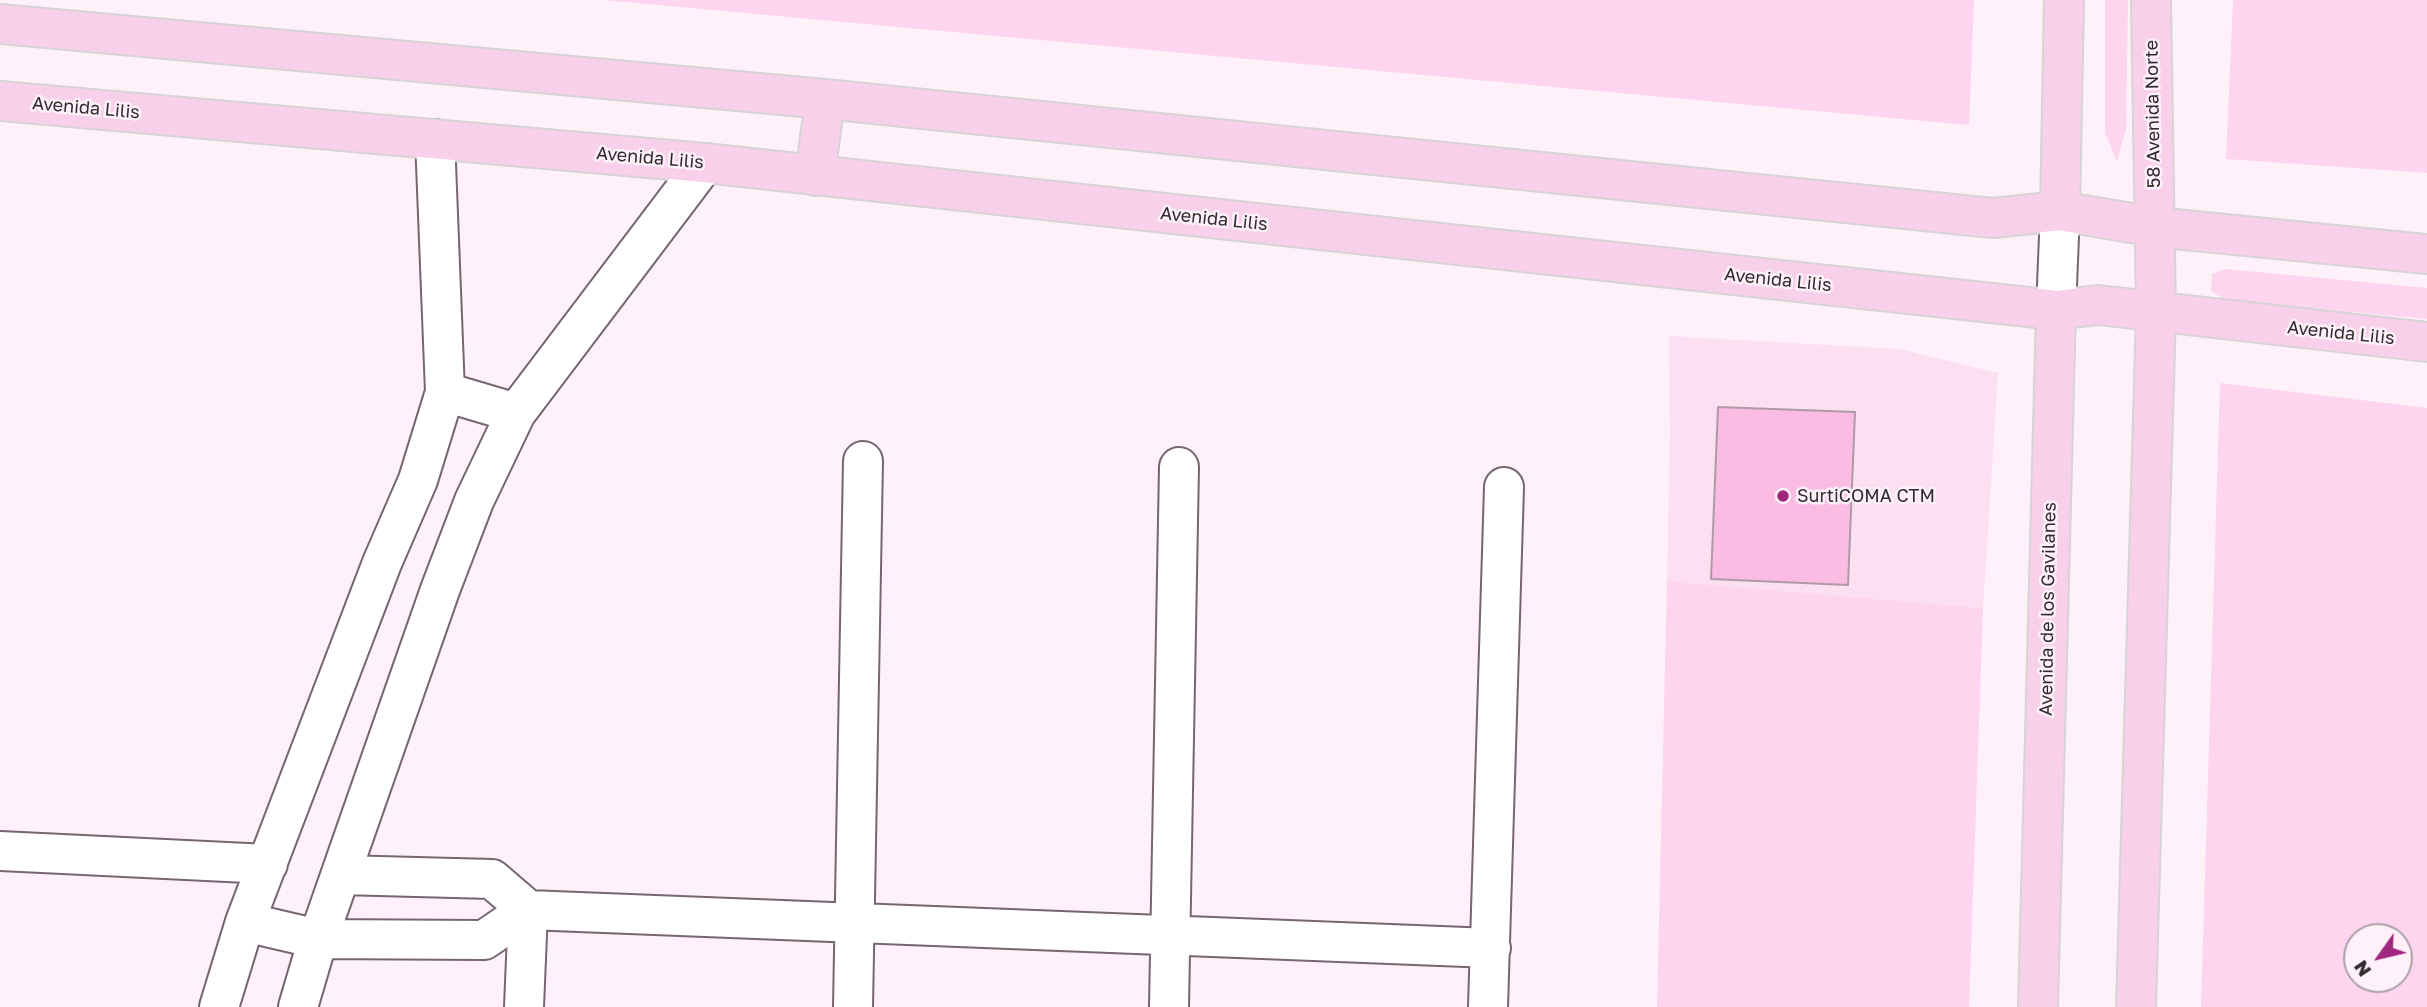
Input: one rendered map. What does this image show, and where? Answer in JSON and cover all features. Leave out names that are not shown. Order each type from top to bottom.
[{"type":"main road","points":[[2060,211],[2064,0]]},
{"type":"main road","name":"58 Avenida Norte","points":[[2151,0],[2155,227]]},
{"type":"main road","points":[[0,24],[825,99],[1993,218],[2060,211],[2155,227],[2427,254]]},
{"type":"main road","points":[[815,176],[825,99]]},
{"type":"main road","name":"Avenida Lilis","points":[[0,101],[705,163],[2056,310],[2098,305],[2427,342]]},
{"type":"main road","points":[[2136,1007],[2155,227]]},
{"type":"main road","name":"Avenida de los Gavilanes","points":[[2038,1007],[2056,310]]},
{"type":"street","points":[[219,1007],[246,922],[382,563],[418,480],[445,392],[435,139]]},
{"type":"street","points":[[298,1007],[318,939],[455,552],[474,501],[516,412],[705,163]]},
{"type":"street","name":"Avenida de los Gavilanes","points":[[2056,310],[2060,211]]},
{"type":"street","points":[[445,392],[516,412]]},
{"type":"street","points":[[853,1007],[863,461]]},
{"type":"street","points":[[1169,1007],[1179,467]]},
{"type":"street","points":[[1488,1007],[1504,486]]},
{"type":"street","points":[[0,851],[268,864]]},
{"type":"street","points":[[341,875],[492,879],[528,910]]},
{"type":"street","points":[[246,922],[318,939],[484,940],[528,910],[1491,947]]},
{"type":"street","points":[[524,1007],[528,910]]},
{"type":"shaded area","points":[[604,0],[1974,0],[1969,125]]},
{"type":"shaded area","points":[[2105,0],[2128,0],[2126,129],[2117,161],[2105,133]]},
{"type":"shaded area","points":[[2233,0],[2427,0],[2427,173],[2226,159]]},
{"type":"shaded area","points":[[2226,269],[2427,288],[2427,319],[2226,300],[2211,291],[2212,274]]},
{"type":"shaded area","points":[[1669,336],[1899,349],[1998,373],[1983,608],[1667,581]]},
{"type":"shaded area","points":[[2220,383],[2427,408],[2427,1007],[2201,1007]]},
{"type":"shaded area","points":[[1667,581],[1983,608],[1969,1007],[1657,1007]]},
{"type":"building","name":"SurtiCOMA CTM","points":[[1718,407],[1855,412],[1848,585],[1711,579]]},
{"type":"place","name":"SurtiCOMA CTM","points":[[1783,496]]}]
